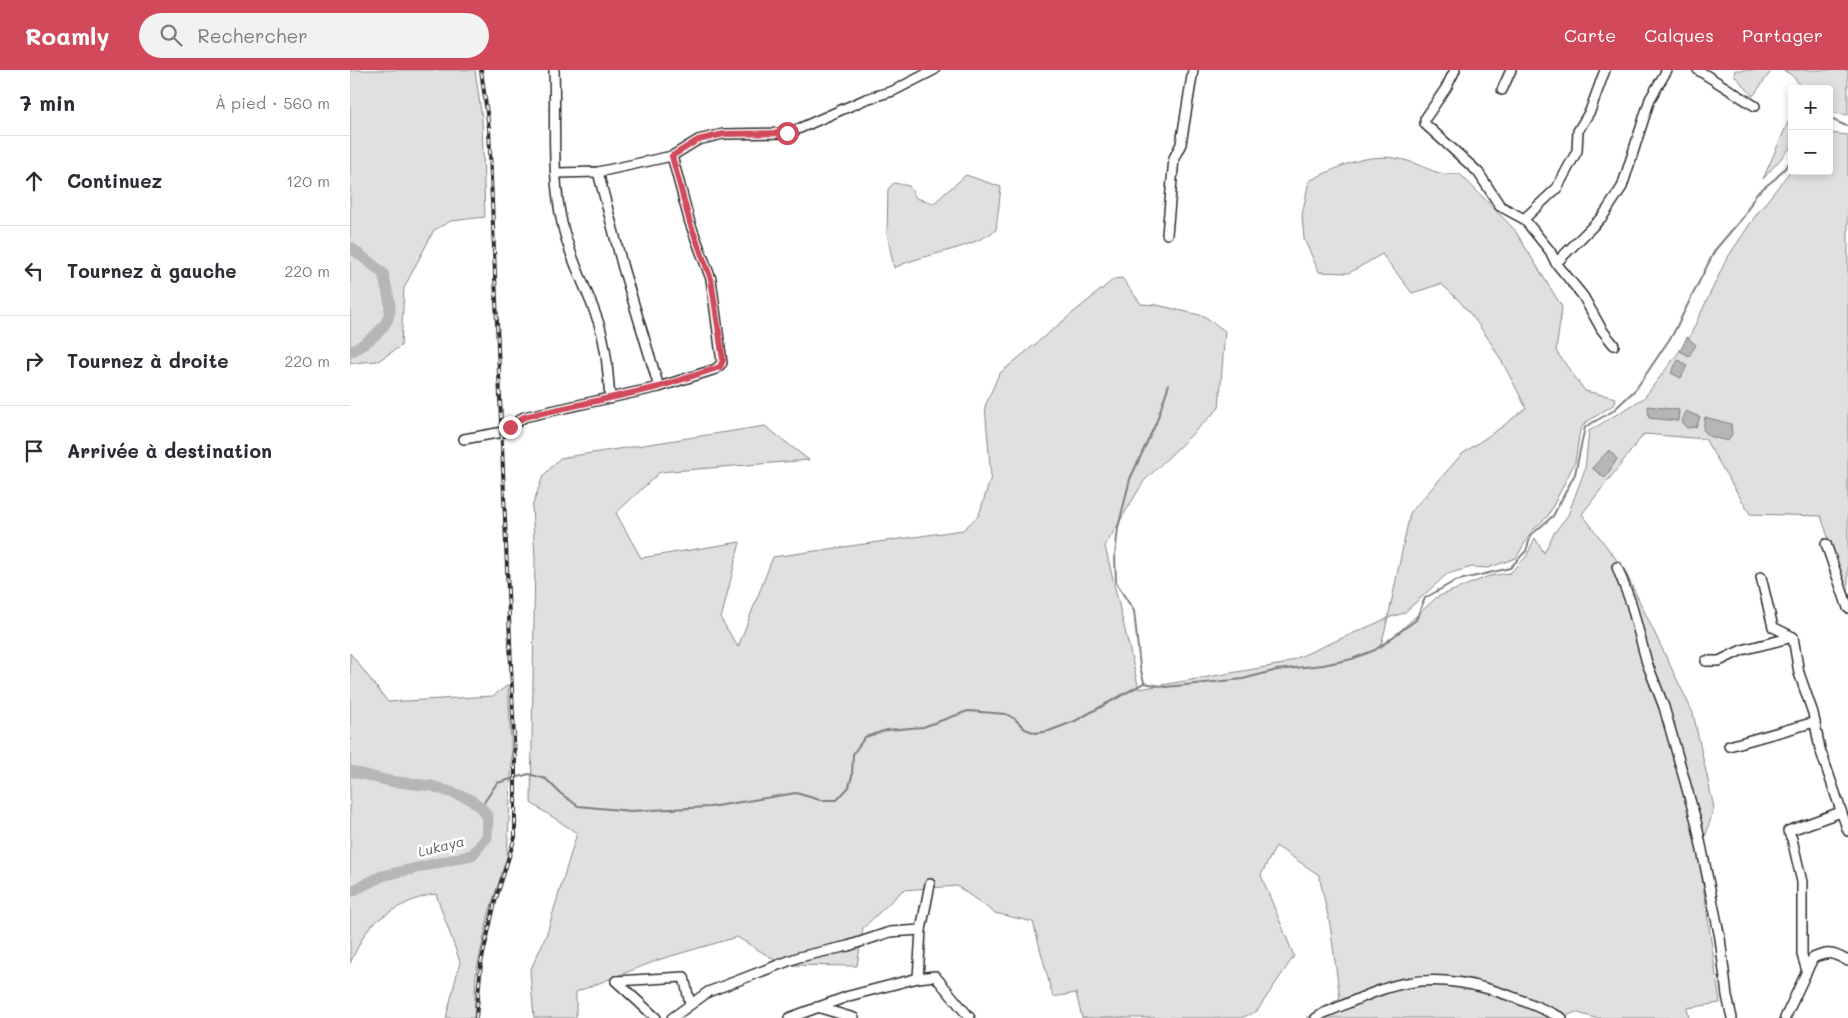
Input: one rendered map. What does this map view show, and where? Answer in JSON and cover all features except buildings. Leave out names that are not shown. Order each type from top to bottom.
[{"type":"street","points":[[554,70],[558,203],[564,234],[600,331],[607,361],[610,399]]},
{"type":"street","points":[[557,173],[598,172],[672,156],[698,140],[724,134],[789,132],[866,100],[893,91],[934,70]]},
{"type":"street","points":[[1167,234],[1174,158],[1181,144],[1193,70]]},
{"type":"street","points":[[1455,70],[1446,88],[1425,119],[1425,124],[1478,172],[1500,206],[1524,219],[1583,296],[1602,330],[1614,345]]},
{"type":"street","points":[[1502,90],[1511,70]]},
{"type":"street","points":[[1524,219],[1557,188],[1577,151],[1578,131],[1590,111],[1605,70]]},
{"type":"street","points":[[1556,263],[1603,216],[1622,187],[1650,99],[1667,70]]},
{"type":"street","points":[[1698,70],[1755,106]]},
{"type":"street","points":[[464,439],[503,432],[524,417],[659,387],[716,369],[723,360],[711,279],[690,223],[672,156]]},
{"type":"street","points":[[598,172],[623,268],[659,387]]},
{"type":"street","points":[[1826,544],[1848,608]]},
{"type":"street","points":[[1618,567],[1664,708],[1696,821],[1720,938],[1727,996],[1732,1018]]},
{"type":"street","points":[[1761,577],[1773,627],[1793,638]]},
{"type":"street","points":[[1706,661],[1719,661],[1742,650],[1793,638]]},
{"type":"street","points":[[1793,638],[1799,672],[1815,722],[1820,750],[1848,831]]},
{"type":"street","points":[[1729,746],[1815,722]]},
{"type":"street","points":[[1807,971],[1802,955],[1802,882],[1792,839],[1788,831],[1841,812]]},
{"type":"street","points":[[918,978],[921,930],[930,884]]},
{"type":"street","points":[[672,1018],[714,989],[799,957],[848,946],[890,932],[921,930]]},
{"type":"street","points":[[1785,1018],[1813,958],[1828,952],[1835,953],[1848,961]]},
{"type":"street","points":[[788,1018],[817,1007],[918,978],[935,976],[970,1018]]},
{"type":"street","points":[[656,1018],[616,981],[684,977],[690,1004]]},
{"type":"street","points":[[1316,1018],[1324,1013],[1407,982],[1450,981],[1521,999],[1562,1018]]},
{"type":"street","points":[[817,1007],[854,1018]]},
{"type":"shaded area","points":[[350,70],[475,70],[482,119],[485,217],[451,221],[434,230],[404,288],[401,346],[378,361],[350,363]]},
{"type":"shaded area","points":[[1735,70],[1772,70],[1753,96],[1734,75]]},
{"type":"shaded area","points":[[1782,70],[1848,70],[1848,115],[1833,113],[1833,85],[1799,85],[1794,77]]},
{"type":"shaded area","points":[[1788,122],[1788,151],[1763,179]]},
{"type":"shaded area","points":[[1833,133],[1848,135],[1848,598],[1821,516],[1750,514],[1705,439],[1644,434],[1582,514],[1625,571],[1693,713],[1714,808],[1699,857],[1720,1003],[1687,1008],[1689,1018],[1595,1018],[1575,1012],[1563,1018],[1307,1018],[1340,998],[1330,925],[1319,875],[1276,846],[1261,875],[1294,956],[1257,1011],[1241,1018],[1082,1018],[1076,993],[1053,997],[1033,922],[995,913],[957,886],[903,890],[863,928],[857,966],[783,965],[737,937],[661,959],[576,992],[576,1018],[534,1018],[530,971],[546,936],[577,833],[531,803],[535,558],[532,507],[543,476],[560,458],[765,426],[809,460],[660,472],[616,513],[641,558],[740,542],[721,619],[738,647],[773,557],[963,530],[979,515],[991,477],[985,406],[999,374],[1114,279],[1122,278],[1141,304],[1157,305],[1204,316],[1225,331],[1219,408],[1144,481],[1105,546],[1139,689],[1283,664],[1388,618],[1380,649],[1437,597],[1489,576],[1510,573],[1526,557],[1535,538],[1544,553],[1554,533],[1568,515],[1585,469],[1589,431],[1644,398],[1688,340],[1726,260],[1756,215],[1788,174],[1833,175]]},
{"type":"shaded area","points":[[1382,157],[1408,161],[1438,173],[1460,174],[1514,229],[1562,307],[1556,351],[1585,391],[1616,398],[1615,404],[1585,423],[1580,430],[1575,462],[1548,516],[1532,531],[1516,558],[1488,568],[1472,567],[1447,574],[1404,613],[1388,618],[1410,513],[1462,454],[1526,408],[1490,342],[1468,311],[1441,284],[1412,293],[1382,254],[1349,273],[1319,272],[1304,239],[1302,215],[1309,181],[1357,161]]},
{"type":"shaded area","points":[[966,175],[1001,187],[996,230],[972,243],[920,258],[894,268],[887,233],[888,189],[894,183],[909,186],[916,198],[934,203]]},
{"type":"shaded area","points":[[1687,337],[1696,345],[1689,356],[1680,351]]},
{"type":"shaded area","points":[[1678,360],[1687,365],[1681,378],[1671,373]]},
{"type":"shaded area","points":[[1648,406],[1679,410],[1678,421],[1649,418]]},
{"type":"shaded area","points":[[1686,411],[1700,417],[1696,427],[1687,428],[1681,422]]},
{"type":"shaded area","points":[[1705,417],[1731,424],[1732,434],[1728,441],[1708,436],[1703,429]]},
{"type":"shaded area","points":[[1609,450],[1617,459],[1605,478],[1592,468]]},
{"type":"shaded area","points":[[350,653],[388,702],[493,696],[508,685],[512,762],[507,857],[489,913],[476,974],[474,1018],[446,1018],[460,962],[436,894],[408,902],[379,919],[366,932],[350,963]]},
{"type":"waterway","points":[[1833,120],[1848,126]]},
{"type":"waterway","points":[[481,807],[497,783],[529,774],[546,779],[560,793],[578,806],[631,811],[710,807],[796,793],[820,800],[837,800],[849,787],[852,776],[853,754],[865,737],[887,730],[923,727],[968,711],[1006,714],[1015,719],[1025,729],[1036,733],[1049,731],[1075,721],[1144,683],[1166,687],[1243,679],[1277,670],[1323,665],[1352,659],[1375,650],[1416,620],[1425,598],[1455,581],[1510,568],[1526,551],[1531,535],[1553,516],[1575,474],[1585,427],[1613,411],[1636,389],[1673,334],[1715,250],[1744,216],[1756,194],[1776,178],[1788,164]]},
{"type":"waterway","name":"Lukaya","points":[[350,247],[383,273],[390,308],[389,315],[381,329],[365,343],[350,352]]},
{"type":"waterway","points":[[1144,682],[1140,667],[1134,611],[1116,583],[1115,555],[1118,528],[1130,479],[1156,423],[1169,384]]},
{"type":"waterway","name":"Lukaya","points":[[350,771],[389,781],[432,786],[468,798],[481,807],[488,817],[487,837],[472,855],[382,876],[350,892]]},
{"type":"railway","points":[[476,1018],[481,963],[495,902],[515,837],[515,763],[489,128],[481,70]]},
{"type":"route","points":[[510,427],[524,417],[659,387],[720,367],[723,360],[711,279],[690,223],[672,156],[698,140],[724,134],[787,133]]}]
